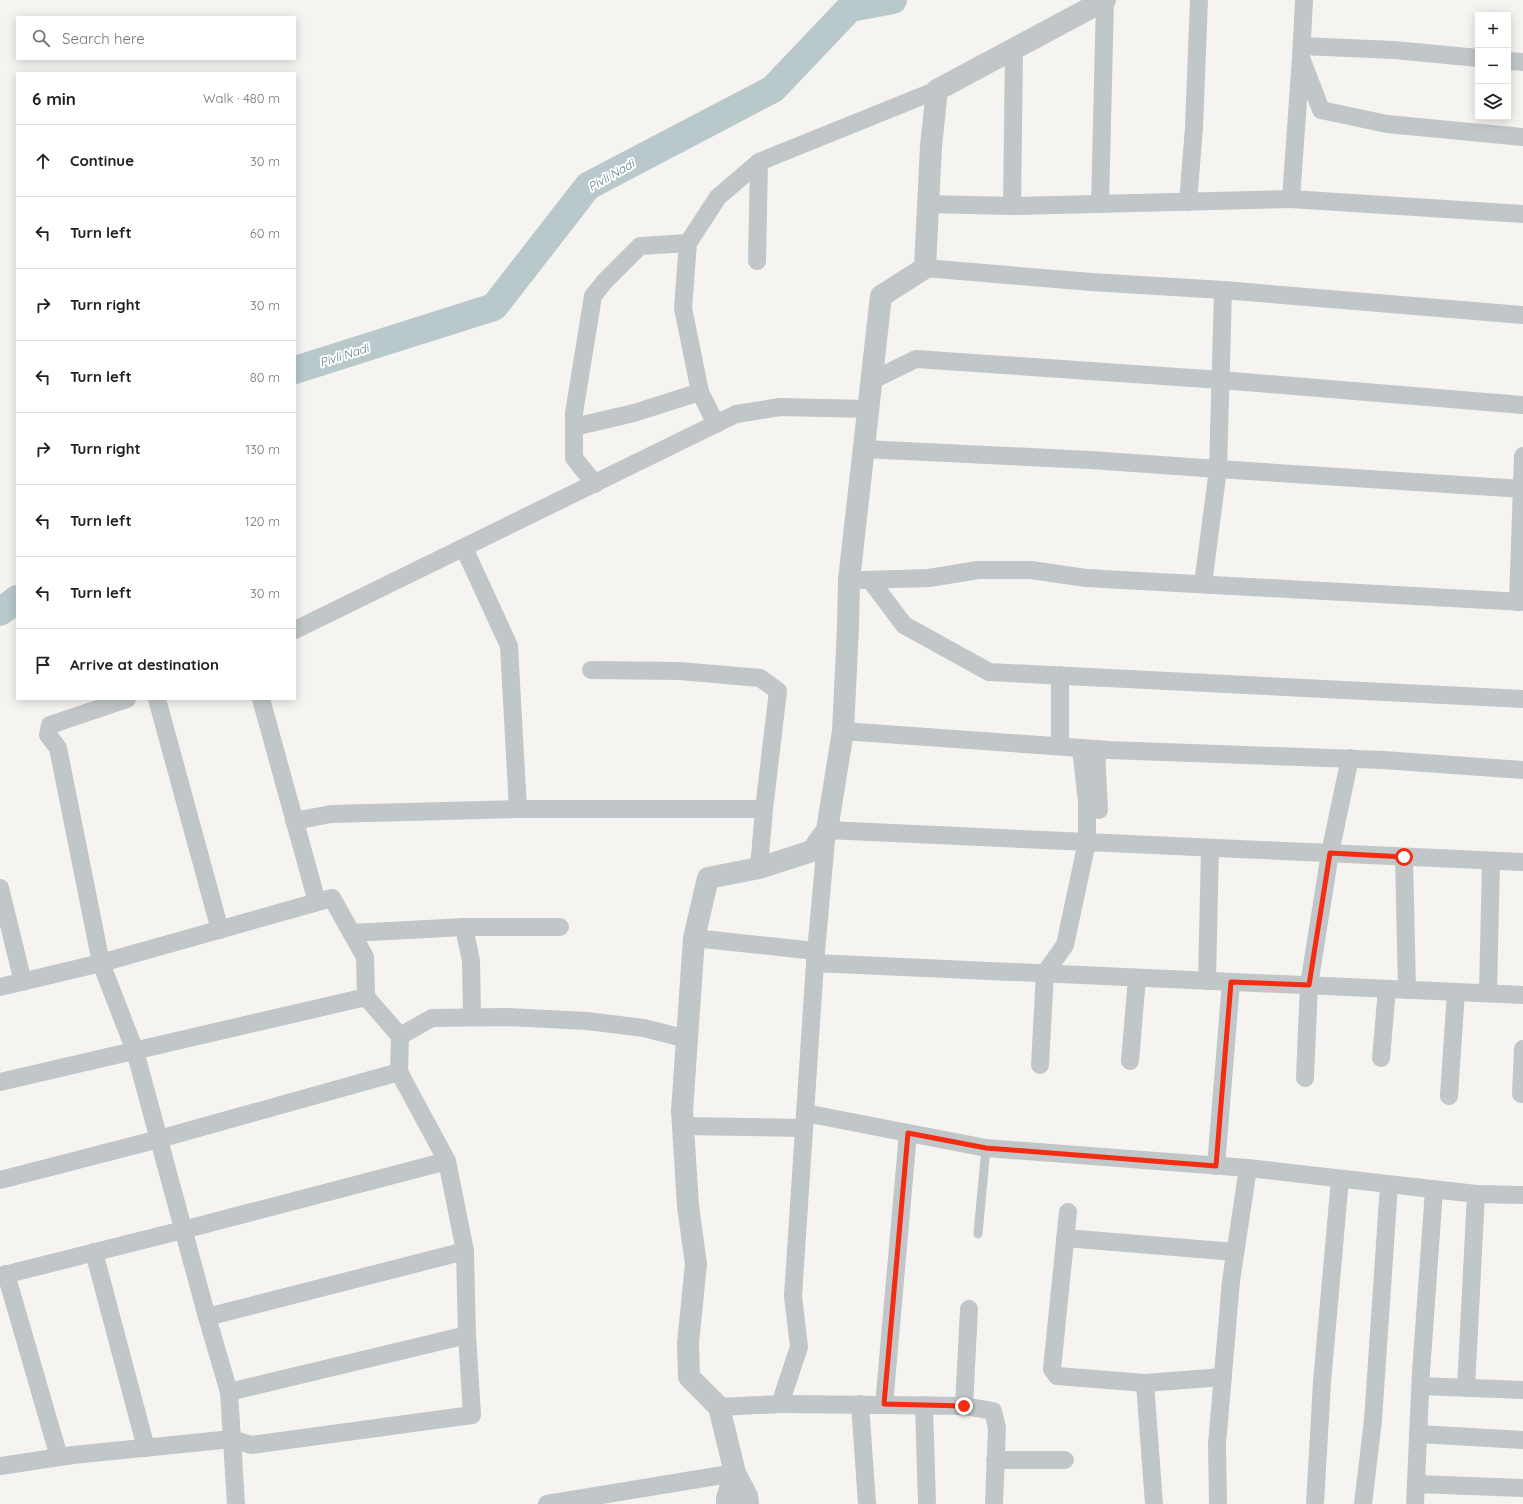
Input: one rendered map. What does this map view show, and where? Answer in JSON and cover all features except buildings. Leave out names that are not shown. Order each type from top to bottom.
[{"type":"street","points":[[716,424],[700,392],[683,308],[688,243],[718,197],[759,162],[937,90],[1105,0],[1100,204]]},
{"type":"street","points":[[1188,202],[1194,128],[1199,0]]},
{"type":"street","points":[[1291,199],[1302,52],[1304,0]]},
{"type":"street","points":[[1012,206],[1014,49]]},
{"type":"street","points":[[1302,52],[1394,50],[1475,58]]},
{"type":"street","points":[[1302,52],[1321,110],[1387,124],[1523,137]]},
{"type":"street","points":[[1511,61],[1523,62]]},
{"type":"street","points":[[925,268],[931,146],[937,90]]},
{"type":"street","points":[[757,261],[759,162]]},
{"type":"street","points":[[928,204],[1012,206],[1291,199],[1523,214]]},
{"type":"street","points":[[595,484],[574,458],[574,413],[593,296],[605,281],[640,246],[688,243]]},
{"type":"street","points":[[780,1404],[799,1347],[792,1296],[816,957],[827,830],[842,731],[849,580],[881,296],[925,268],[1091,282],[1223,290],[1523,315]]},
{"type":"street","points":[[1203,584],[1218,469],[1223,290]]},
{"type":"street","points":[[871,381],[916,359],[1221,380],[1523,405]]},
{"type":"street","points":[[574,427],[634,413],[700,392]]},
{"type":"street","points":[[296,630],[736,414],[780,407],[868,409]]},
{"type":"street","points":[[863,449],[1091,460],[1522,489]]},
{"type":"street","points":[[849,580],[871,581],[929,578],[978,570],[1031,570],[1086,578],[1520,602],[1523,456]]},
{"type":"street","points":[[464,548],[509,646],[518,809]]},
{"type":"street","points":[[871,581],[904,624],[989,672],[1523,699]]},
{"type":"street","points":[[591,670],[680,671],[760,678],[778,691],[764,809],[759,868]]},
{"type":"street","points":[[1060,675],[1060,746]]},
{"type":"street","points":[[123,700],[50,725],[48,734],[58,748],[101,962],[135,1051],[183,1230],[229,1392],[236,1504]]},
{"type":"street","points":[[157,700],[220,930]]},
{"type":"street","points":[[261,700],[317,902]]},
{"type":"street","points":[[842,731],[1088,748],[1350,758],[1523,770]]},
{"type":"street","points":[[1040,1065],[1045,974],[1065,945],[1093,842],[1087,802],[1088,748]]},
{"type":"street","points":[[1305,1078],[1309,985],[1330,853],[1350,758]]},
{"type":"street","points":[[294,821],[331,814],[518,809],[764,809]]},
{"type":"street","points":[[827,830],[1523,862]]},
{"type":"street","points":[[748,1504],[747,1496],[734,1473],[719,1407],[689,1378],[688,1343],[696,1264],[688,1206],[682,1111],[694,938],[708,878],[759,868],[812,851],[827,830]]},
{"type":"street","points":[[1207,981],[1210,848]]},
{"type":"street","points":[[1404,857],[1408,990]]},
{"type":"street","points":[[1488,994],[1491,861]]},
{"type":"street","points":[[0,888],[23,982]]},
{"type":"street","points":[[0,987],[101,962],[332,898],[365,957],[366,997],[400,1036],[399,1072],[447,1161],[465,1251],[467,1335],[472,1416],[252,1445],[232,1439],[59,1457],[0,1466]]},
{"type":"street","points":[[352,933],[464,927],[560,927]]},
{"type":"street","points":[[464,927],[471,961],[472,1017]]},
{"type":"street","points":[[694,938],[816,957],[1045,974],[1523,995]]},
{"type":"street","points":[[1130,1061],[1137,978]]},
{"type":"street","points":[[1216,1166],[1231,982]]},
{"type":"street","points":[[1381,1058],[1386,989]]},
{"type":"street","points":[[1449,1096],[1456,992]]},
{"type":"street","points":[[0,1082],[366,997]]},
{"type":"street","points":[[400,1036],[432,1018],[506,1017],[587,1021],[644,1028],[687,1039]]},
{"type":"street","points":[[1521,1094],[1523,1049]]},
{"type":"street","points":[[0,1180],[159,1139],[399,1072]]},
{"type":"street","points":[[683,1126],[804,1120],[908,1133],[986,1148],[1248,1168],[1476,1194],[1523,1195]]},
{"type":"street","points":[[884,1404],[908,1133]]},
{"type":"street","points":[[59,1457],[3,1275],[447,1161]]},
{"type":"street","points":[[1218,1504],[1217,1444],[1231,1281],[1248,1168]]},
{"type":"street","points":[[1315,1504],[1322,1382],[1340,1179]]},
{"type":"street","points":[[1363,1504],[1373,1420],[1389,1185]]},
{"type":"street","points":[[1415,1504],[1418,1434],[1434,1190]]},
{"type":"street","points":[[1466,1388],[1476,1194]]},
{"type":"street","points":[[1068,1212],[1052,1369],[1057,1376],[1145,1383],[1223,1377]]},
{"type":"street","points":[[1065,1238],[1235,1252]]},
{"type":"street","points":[[207,1317],[465,1251]]},
{"type":"street","points":[[94,1252],[146,1448]]},
{"type":"street","points":[[964,1406],[969,1309]]},
{"type":"street","points":[[229,1392],[467,1335]]},
{"type":"street","points":[[1145,1383],[1154,1504]]},
{"type":"street","points":[[1421,1386],[1523,1390]]},
{"type":"street","points":[[719,1407],[780,1404],[884,1404],[964,1406],[994,1411],[997,1428],[994,1504]]},
{"type":"street","points":[[860,1404],[867,1504]]},
{"type":"street","points":[[924,1405],[927,1504]]},
{"type":"street","points":[[1418,1434],[1523,1440]]},
{"type":"street","points":[[995,1460],[1065,1460]]},
{"type":"street","points":[[547,1504],[734,1473]]},
{"type":"street","points":[[727,1504],[727,1498],[734,1473]]},
{"type":"street","points":[[1416,1484],[1523,1488]]},
{"type":"lane","points":[[978,1234],[986,1148]]},
{"type":"waterway","name":"Pivli Nadi","points":[[296,370],[494,307],[588,186],[773,89],[850,8],[893,0]]},
{"type":"waterway","name":"Pivli Nadi","points":[[0,612],[16,600]]},
{"type":"route","points":[[964,1406],[884,1404],[908,1133],[986,1148],[1216,1166],[1231,982],[1309,985],[1330,853],[1404,857]]}]
